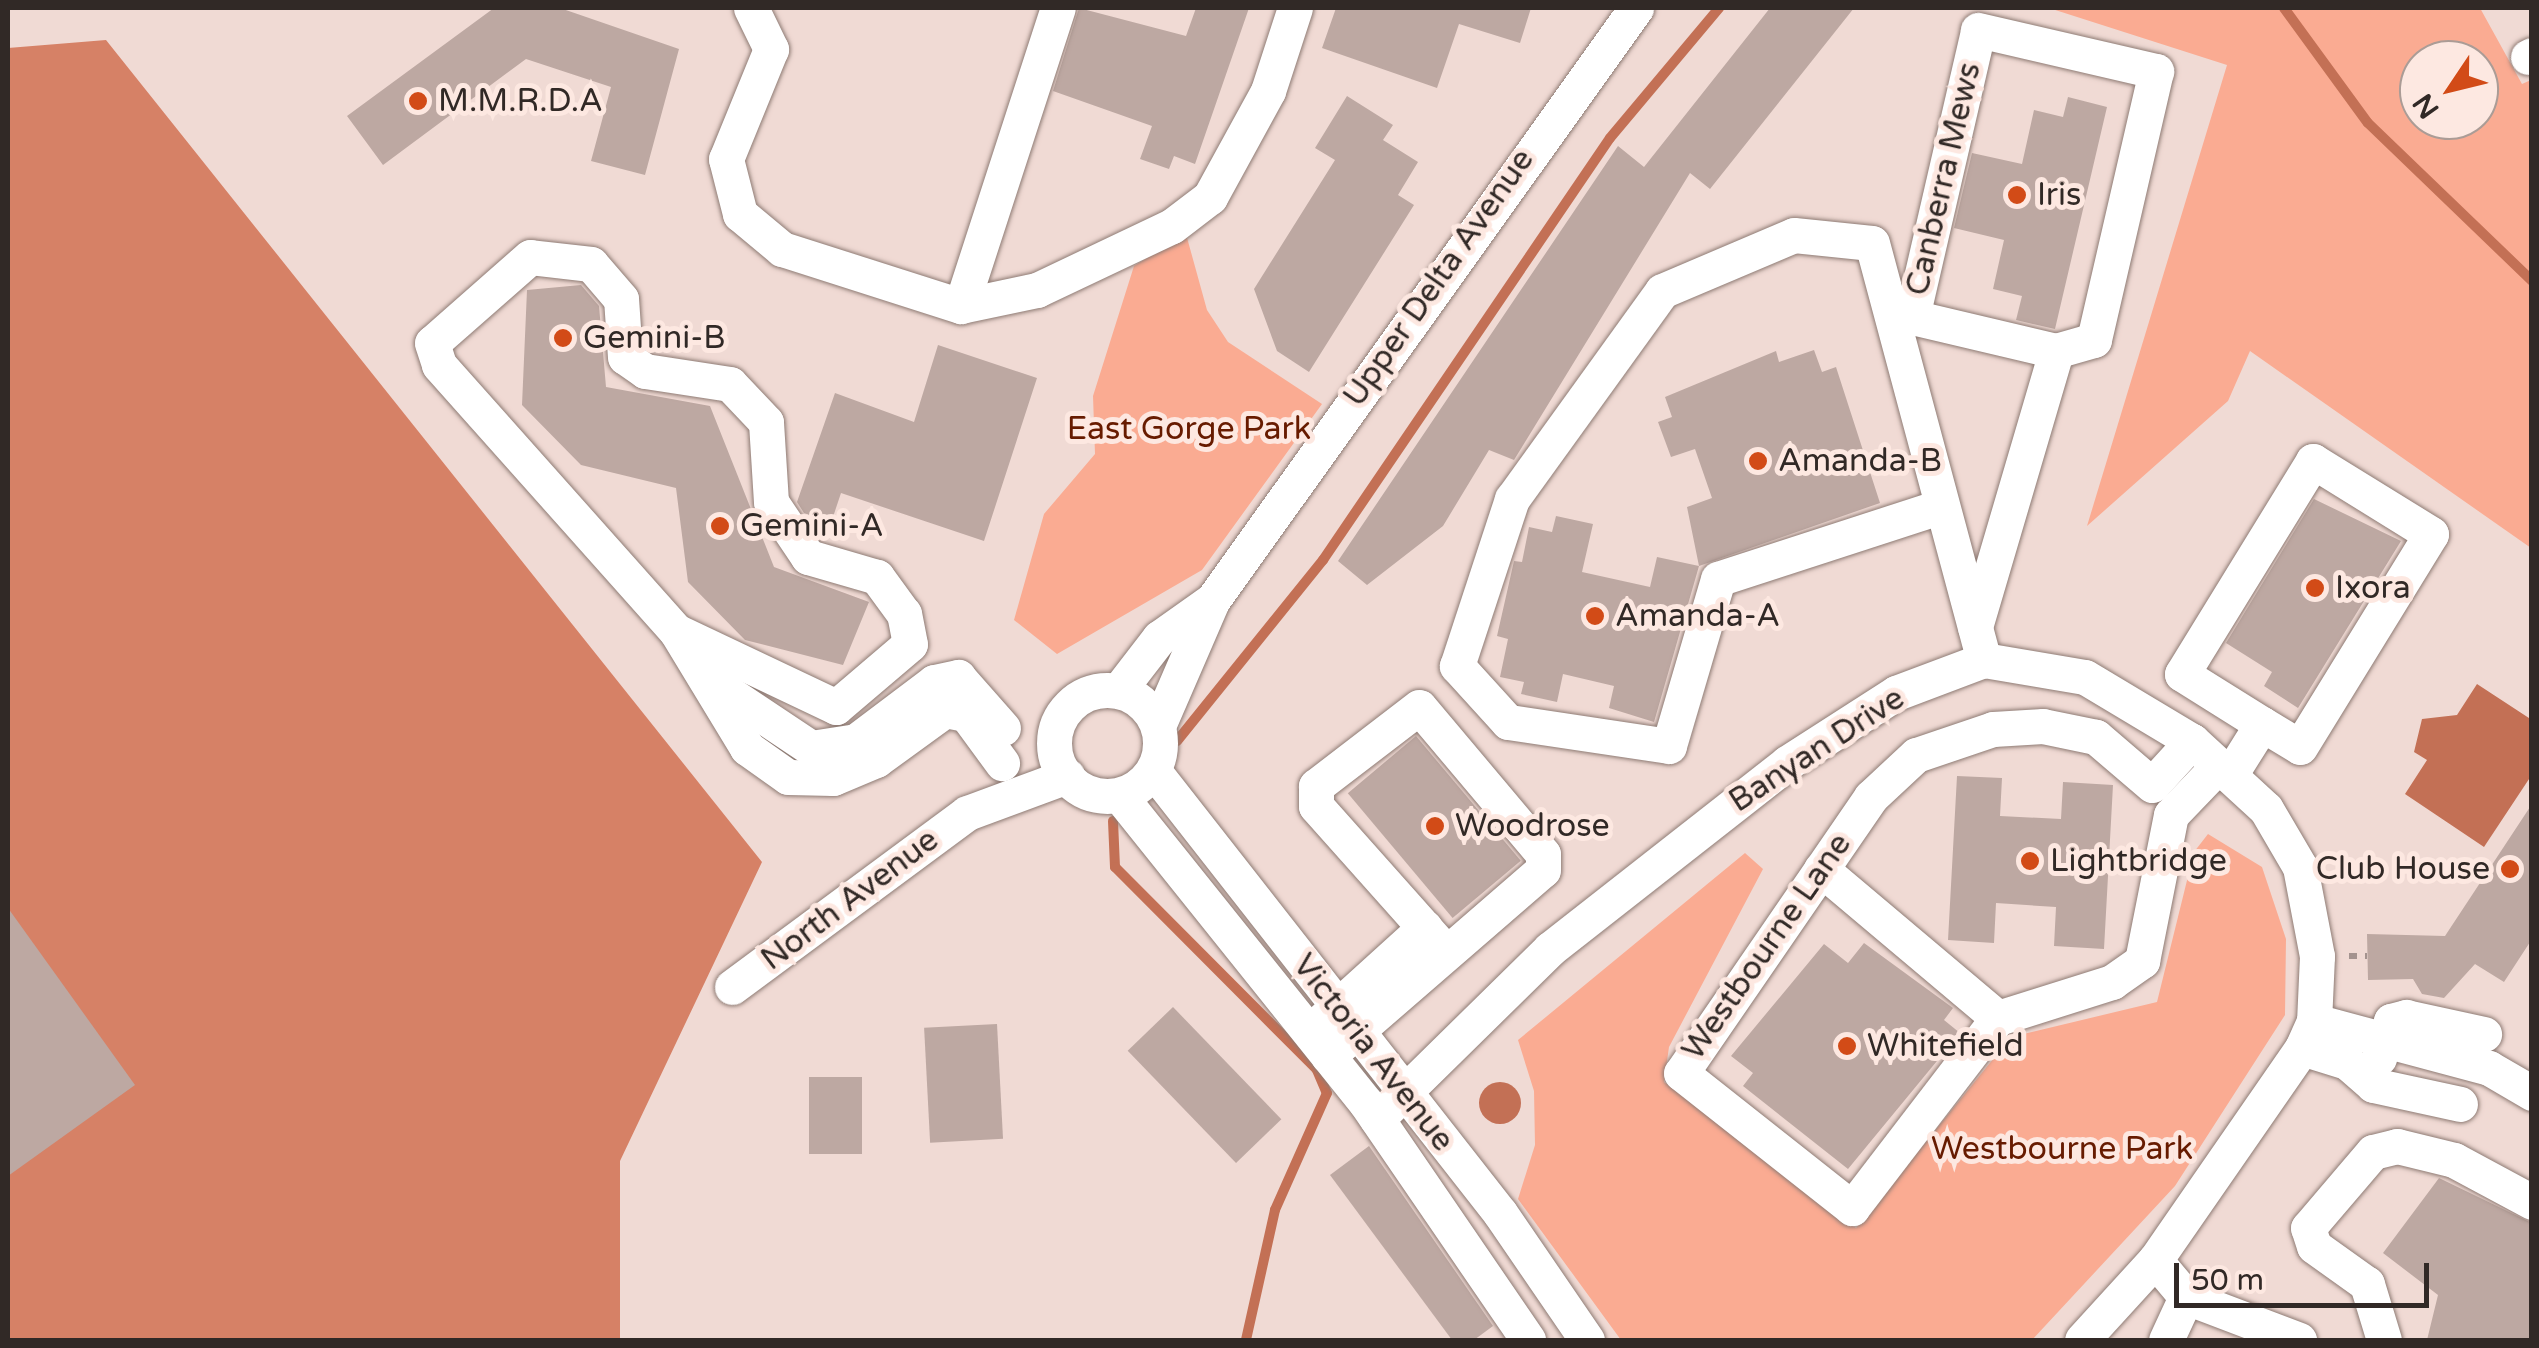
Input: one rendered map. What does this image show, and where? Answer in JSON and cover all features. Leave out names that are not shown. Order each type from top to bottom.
[{"type":"street","points":[[752,8],[771,49],[726,159],[740,214],[782,249],[961,306],[1037,290],[1172,226],[1210,197],[1268,92],[1296,8]]},
{"type":"street","points":[[961,306],[1058,8]]},
{"type":"street","name":"Upper Delta Avenue","points":[[1158,726],[1212,601],[1636,8]]},
{"type":"street","name":"Canberra Mews","points":[[1978,30],[2156,72],[2094,340],[2056,351],[1912,317],[1978,30]]},
{"type":"street","points":[[1939,507],[1718,579],[1668,746],[1508,722],[1457,666],[1512,499],[1662,291],[1794,235],[1872,243],[1939,507],[1979,644]]},
{"type":"street","points":[[676,631],[836,707],[910,644],[904,614],[878,577],[808,558],[771,502],[766,422],[730,384],[645,371],[626,357],[621,298],[591,264],[530,258],[432,343],[439,365],[676,631],[714,682],[812,748],[856,741],[925,706],[949,667],[1011,758]]},
{"type":"street","points":[[1979,644],[2056,351]]},
{"type":"street","points":[[2313,461],[2432,534],[2300,747],[2262,724],[2182,674],[2313,461]]},
{"type":"street","name":"Upper Delta Avenue","points":[[1118,690],[1160,638],[1212,601]]},
{"type":"street","points":[[1979,644],[2084,676],[2192,741],[2266,808],[2300,867],[2318,956],[2308,1035],[2156,1260],[2082,1340]]},
{"type":"street","name":"Banyan Drive","points":[[1376,1119],[1550,949],[1756,786],[1979,644]]},
{"type":"street","points":[[967,813],[1011,758],[1054,732],[1078,698],[1118,690],[1143,703],[1158,726],[1153,770],[1120,796],[1087,792],[1067,776],[1054,732]]},
{"type":"street","points":[[925,706],[966,714],[1011,758]]},
{"type":"street","points":[[1332,1032],[1436,939],[1543,870],[1543,854],[1419,707],[1316,786],[1316,806],[1436,939]]},
{"type":"street","points":[[1822,869],[1998,1018],[2112,982],[2142,962],[2170,815],[2224,770],[2262,724]]},
{"type":"street","name":"Westbourne Lane","points":[[1998,1018],[1852,1208],[1681,1073],[1871,797],[1916,754],[1993,729],[2043,726],[2096,737],[2152,785],[2192,741]]},
{"type":"street","name":"Victoria Avenue","points":[[1153,770],[1261,910],[1332,1032],[1376,1119],[1528,1340]]},
{"type":"street","points":[[967,813],[1067,776]]},
{"type":"street","name":"Victoria Avenue","points":[[1120,796],[1230,934],[1332,1032],[1404,1094],[1500,1213],[1584,1339]]},
{"type":"street","name":"North Avenue","points":[[732,987],[967,813]]},
{"type":"street","points":[[1230,934],[1261,910]]},
{"type":"street","points":[[2373,1085],[2391,1021],[2406,1017],[2484,1034]]},
{"type":"street","points":[[2308,1035],[2384,1037],[2400,1050],[2489,1068],[2532,1093]]},
{"type":"street","points":[[2308,1035],[2373,1085],[2460,1104]]},
{"type":"street","points":[[2384,1340],[2367,1284],[2314,1246],[2308,1228],[2373,1152],[2396,1146],[2454,1160],[2532,1202]]},
{"type":"street","points":[[1460,1242],[1500,1213]]},
{"type":"street","points":[[2156,1260],[2186,1297],[2299,1340]]},
{"type":"street","points":[[2166,1340],[2186,1297]]},
{"type":"green space","points":[[2049,8],[2480,8],[2498,40],[2399,40],[2399,140],[2499,140],[2499,42],[2522,84],[2531,80],[2531,548],[2250,351],[2228,401],[2087,526],[2227,65]]},
{"type":"green space","name":"East Gorge Park","points":[[1186,234],[1207,310],[1228,342],[1322,404],[1202,570],[1057,654],[1014,620],[1044,514],[1095,454],[1093,396],[1134,266]]},
{"type":"green space","name":"Westbourne Park","points":[[2208,834],[2262,867],[2286,939],[2285,1015],[2175,1186],[2032,1340],[1621,1340],[1518,1199],[1535,1145],[1534,1091],[1518,1040],[1745,853],[1763,869],[1669,1047],[1664,1082],[1856,1228],[2011,1037],[2157,1002],[2194,852]]},
{"type":"shaded area","points":[[106,40],[762,862],[620,1161],[620,1340],[8,1340],[8,48]]},
{"type":"shaded area","points":[[2477,684],[2532,720],[2531,776],[2484,847],[2405,794],[2427,760],[2414,752],[2422,719],[2457,715]]},
{"type":"shaded area","points":[[1500,1082],[1515,1088],[1521,1103],[1515,1118],[1500,1124],[1485,1118],[1479,1103],[1485,1088]]},
{"type":"building","name":"M.M.R.D.A","points":[[494,8],[560,8],[679,49],[645,175],[591,161],[611,87],[526,59],[383,165],[347,116]]},
{"type":"building","points":[[1079,8],[1186,36],[1196,8],[1249,8],[1195,164],[1174,156],[1169,169],[1140,159],[1152,126],[1053,91]]},
{"type":"building","points":[[1336,8],[1531,8],[1520,43],[1459,24],[1437,88],[1322,48]]},
{"type":"building","points":[[1770,8],[1854,8],[1710,189],[1690,173],[1514,460],[1489,450],[1443,526],[1367,585],[1338,561],[1618,146],[1644,167]]},
{"type":"building","points":[[1347,96],[1393,125],[1383,140],[1418,162],[1398,195],[1414,205],[1309,372],[1277,351],[1254,289],[1335,160],[1315,148]]},
{"type":"building","name":"Iris","points":[[2068,97],[2107,107],[2055,329],[2016,320],[2022,296],[1993,289],[2004,240],[1954,228],[1972,153],[2022,164],[2034,110],[2063,117]]},
{"type":"building","points":[[581,285],[599,306],[606,387],[710,406],[774,567],[869,602],[843,665],[745,640],[688,582],[676,488],[581,465],[522,405],[527,290]]},
{"type":"building","points":[[938,345],[1037,378],[984,541],[841,493],[831,523],[804,513],[797,502],[835,393],[914,422]]},
{"type":"building","name":"Amanda-B","points":[[1814,350],[1822,372],[1836,367],[1880,503],[1699,566],[1687,507],[1712,498],[1695,449],[1671,457],[1658,422],[1672,417],[1665,397],[1776,351],[1779,362]]},
{"type":"building","name":"Ixora","points":[[2314,499],[2401,541],[2298,708],[2264,686],[2272,672],[2226,643]]},
{"type":"building","name":"Amanda-A","points":[[1556,516],[1593,524],[1582,572],[1650,587],[1657,557],[1699,566],[1654,722],[1609,708],[1614,686],[1563,674],[1557,702],[1521,694],[1524,682],[1500,677],[1508,639],[1497,636],[1514,561],[1522,562],[1529,527],[1552,532]]},
{"type":"building","name":"Woodrose","points":[[1416,736],[1521,861],[1453,918],[1348,793]]},
{"type":"building","name":"Lightbridge","points":[[1957,776],[2002,778],[2000,816],[2061,819],[2063,782],[2113,785],[2104,949],[2054,946],[2056,907],[1996,903],[1994,943],[1948,940]]},
{"type":"building","name":"Club House","points":[[2532,804],[2532,939],[2504,982],[2475,964],[2444,998],[2422,994],[2413,979],[2368,980],[2367,934],[2445,936]]},
{"type":"building","points":[[8,908],[135,1085],[8,1176]]},
{"type":"building","name":"Whitefield","points":[[1864,943],[1953,1008],[1944,1020],[1960,1033],[1848,1169],[1743,1086],[1753,1073],[1731,1056],[1824,944],[1848,963]]},
{"type":"building","points":[[1173,1007],[1281,1119],[1236,1163],[1128,1051]]},
{"type":"building","points":[[997,1024],[1003,1139],[930,1143],[924,1028]]},
{"type":"building","points":[[809,1077],[862,1077],[862,1154],[809,1154]]},
{"type":"building","points":[[1369,1146],[1493,1326],[1474,1340],[1452,1340],[1330,1175]]},
{"type":"building","points":[[2439,1178],[2532,1223],[2532,1340],[2427,1340],[2438,1295],[2383,1253]]},
{"type":"waterway","points":[[1177,741],[1323,560],[1610,138],[1719,8]]},
{"type":"waterway","points":[[2284,8],[2368,123],[2532,281]]},
{"type":"waterway","points":[[1113,821],[1115,867],[1317,1070],[1327,1093],[1275,1210],[1246,1340]]},
{"type":"place","name":"M.M.R.D.A","points":[[418,101]]},
{"type":"place","name":"Iris","points":[[2017,195]]},
{"type":"place","name":"Gemini-B","points":[[563,338]]},
{"type":"place","name":"Amanda-B","points":[[1758,461]]},
{"type":"place","name":"Gemini-A","points":[[720,526]]},
{"type":"place","name":"Ixora","points":[[2315,588]]},
{"type":"place","name":"Amanda-A","points":[[1595,616]]},
{"type":"place","name":"Woodrose","points":[[1435,826]]},
{"type":"place","name":"Lightbridge","points":[[2030,861]]},
{"type":"place","name":"Club House","points":[[2510,869]]},
{"type":"place","name":"Whitefield","points":[[1847,1046]]}]
